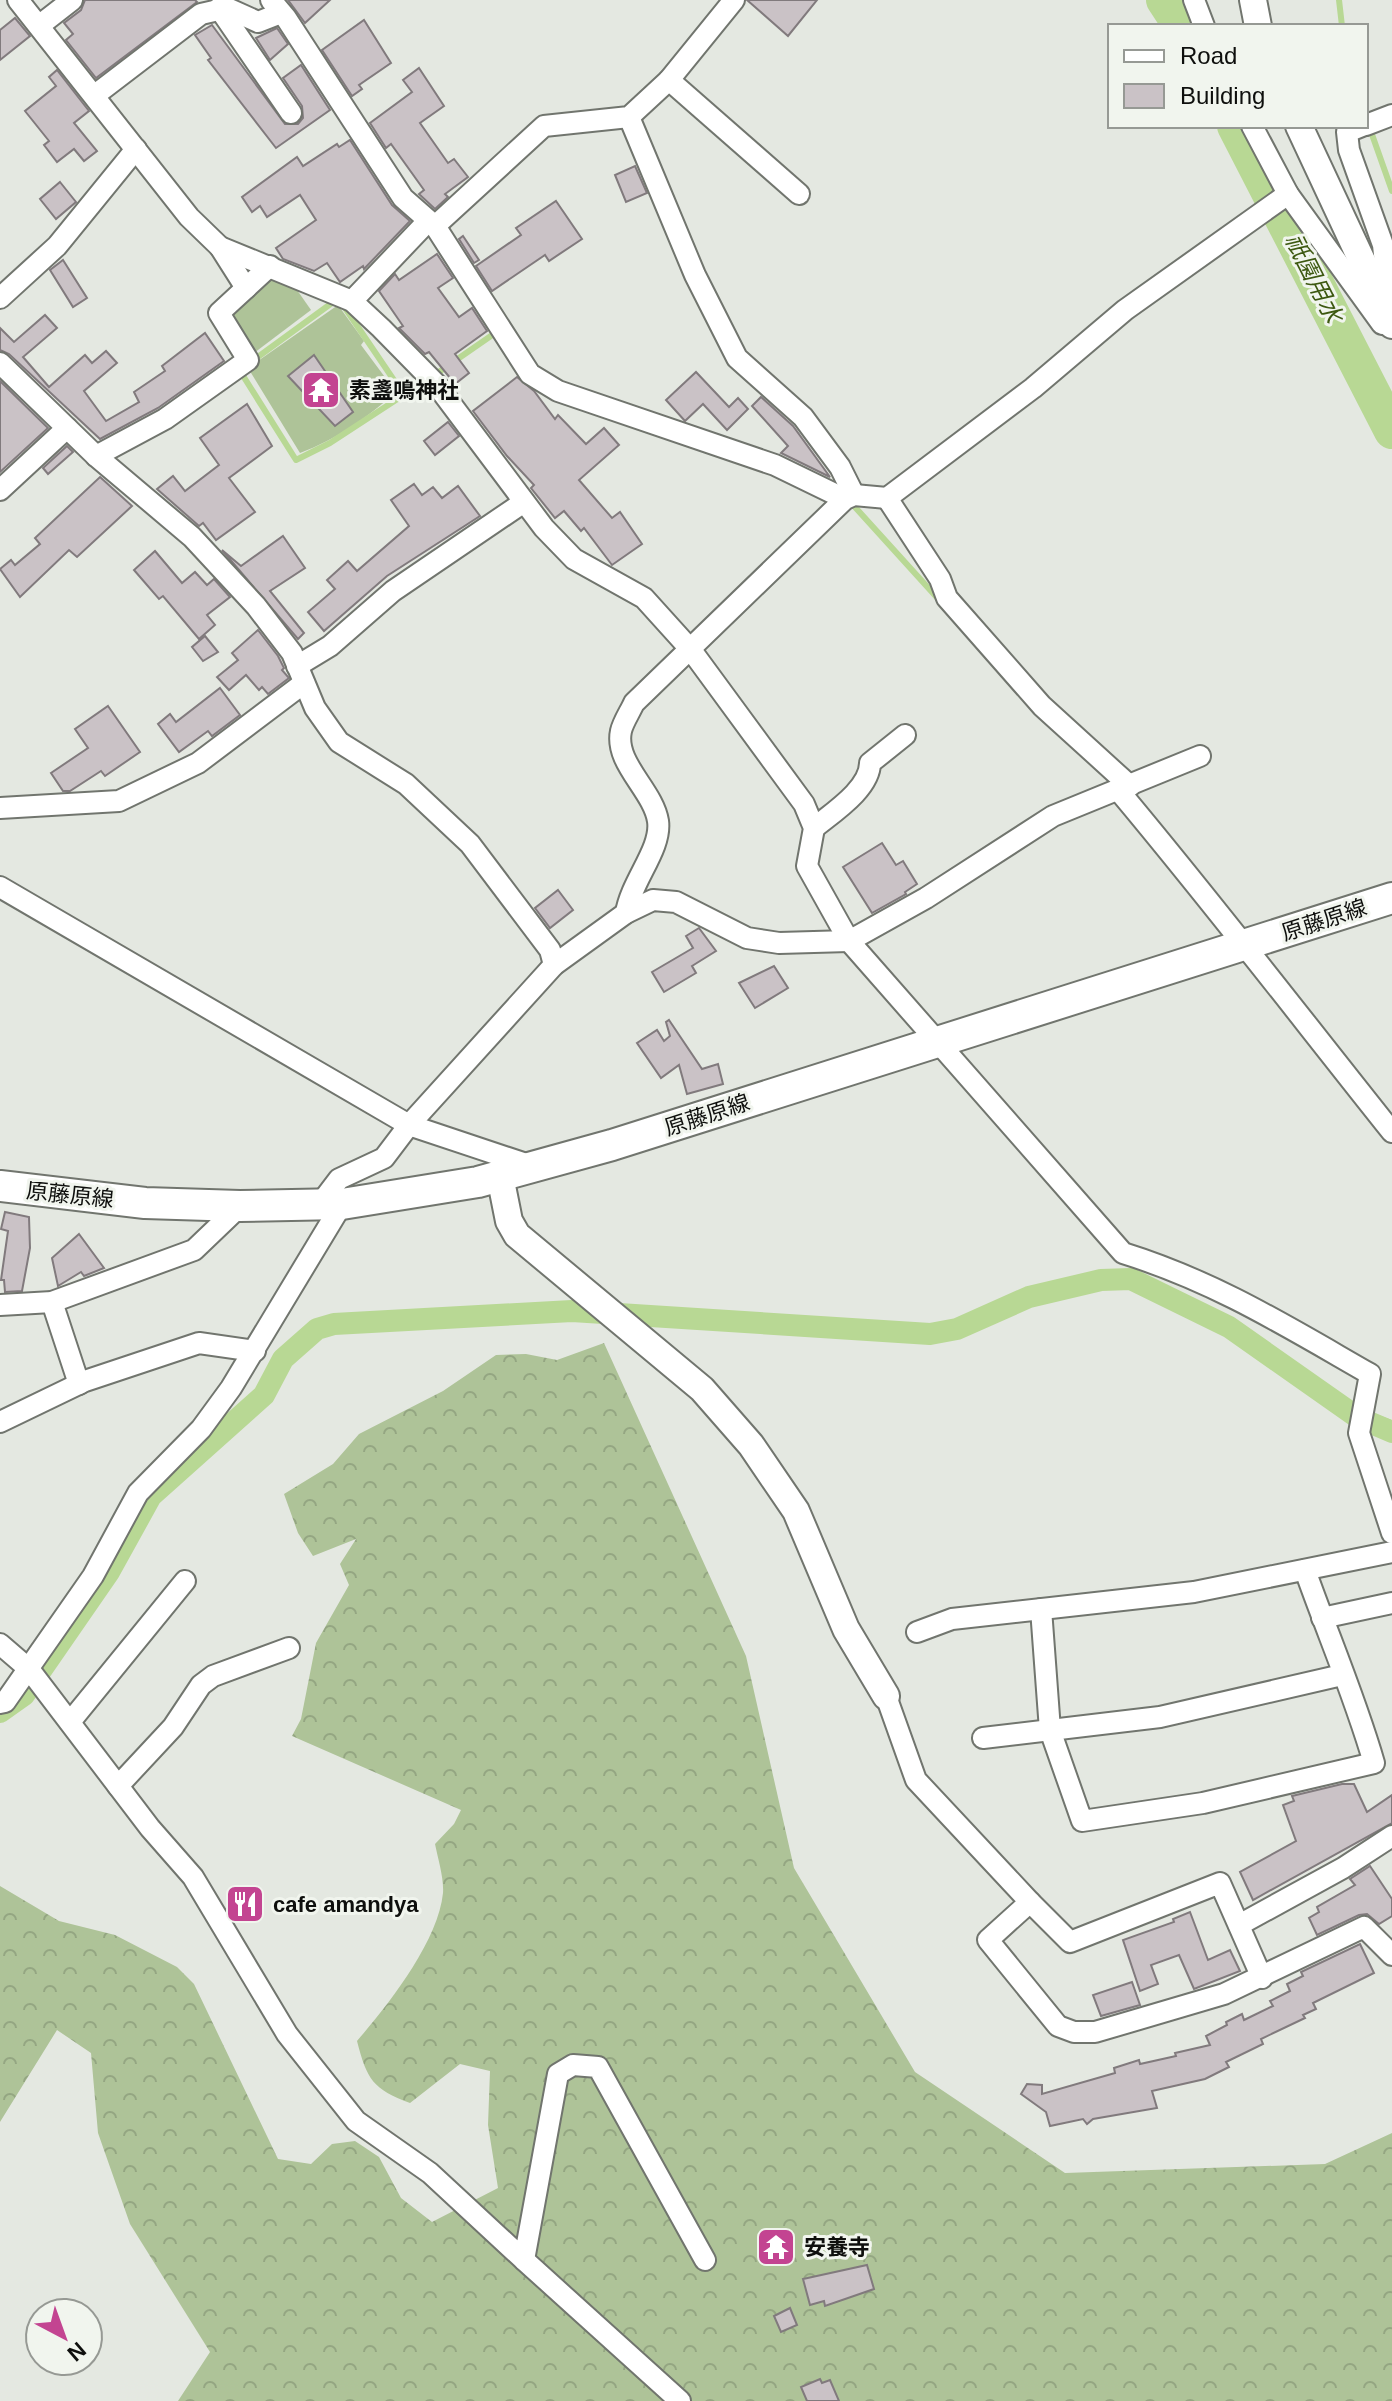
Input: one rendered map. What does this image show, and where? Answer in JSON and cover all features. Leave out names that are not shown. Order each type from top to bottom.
[{"type":"main road","name":"原藤原線","points":[[0,1186],[145,1203],[240,1206],[331,1204],[500,1176],[1392,898]]},
{"type":"street","points":[[18,0],[189,217],[220,247],[246,288]]},
{"type":"street","points":[[40,25],[72,0]]},
{"type":"street","points":[[352,301],[427,226],[544,126],[629,117],[669,80],[734,0]]},
{"type":"street","points":[[1194,0],[1203,24]]},
{"type":"street","points":[[1253,0],[1258,24]]},
{"type":"street","points":[[95,95],[201,14],[219,8],[258,22],[276,6],[403,198],[427,226],[530,374],[558,391],[775,465],[850,497],[887,498],[1033,388],[1125,310],[1281,200]]},
{"type":"street","points":[[219,8],[291,113]]},
{"type":"street","points":[[669,80],[799,194]]},
{"type":"street","points":[[1368,124],[1392,115]]},
{"type":"street","points":[[629,117],[665,210],[715,320],[737,358],[803,417],[840,467],[850,497]]},
{"type":"street","points":[[1253,128],[1281,200],[1392,336]]},
{"type":"street","points":[[1300,128],[1392,324]]},
{"type":"street","points":[[1357,128],[1347,132],[1349,150],[1383,245],[1392,324]]},
{"type":"street","points":[[0,298],[57,246],[136,149]]},
{"type":"street","points":[[220,247],[352,301],[436,384],[524,502],[574,559],[644,598],[691,650],[804,804],[814,828],[807,866],[849,941],[1123,1253],[1179,1270],[1229,1292],[1370,1374],[1361,1417],[1392,1533]]},
{"type":"street","points":[[96,456],[165,419],[248,360],[219,313],[270,266]]},
{"type":"street","points":[[0,363],[96,456],[192,537],[256,606],[301,675],[315,708],[339,742],[406,784],[470,844],[550,950],[554,965]]},
{"type":"street","points":[[0,490],[67,428]]},
{"type":"street","points":[[626,913],[629,891],[658,839],[658,820],[624,756],[620,732],[634,703],[850,497]]},
{"type":"street","points":[[887,498],[940,579],[947,598],[1042,706],[1125,788],[1392,1132]]},
{"type":"street","points":[[0,808],[119,801],[198,763],[393,591],[524,502]]},
{"type":"street","points":[[814,828],[845,803],[870,772],[870,763],[905,735]]},
{"type":"street","points":[[0,1703],[5,1702],[93,1576],[138,1493],[201,1429],[255,1351],[331,1204],[339,1179],[384,1158],[409,1125],[554,965],[626,913],[653,900],[676,902],[747,938],[779,943],[849,941],[926,898],[1053,816],[1200,756]]},
{"type":"street","points":[[0,887],[409,1125],[536,1167]]},
{"type":"street","points":[[500,1176],[509,1221],[517,1235],[702,1389],[751,1445],[796,1511],[846,1629],[886,1696],[916,1780],[1030,1902],[1070,1942],[1220,1883],[1262,1978]]},
{"type":"street","points":[[0,1305],[52,1302],[194,1250],[240,1206]]},
{"type":"street","points":[[52,1302],[79,1384]]},
{"type":"street","points":[[0,1422],[79,1384],[199,1343],[255,1351]]},
{"type":"street","points":[[917,1632],[952,1619],[1194,1592],[1392,1552]]},
{"type":"street","points":[[1041,1609],[1050,1730],[1082,1821],[1203,1803],[1374,1763],[1354,1697],[1342,1675],[1305,1570]]},
{"type":"street","points":[[70,1722],[185,1581]]},
{"type":"street","points":[[1322,1618],[1392,1603]]},
{"type":"street","points":[[0,1644],[29,1669],[118,1786],[193,1877],[287,2034],[356,2121],[430,2173],[680,2401]]},
{"type":"street","points":[[118,1786],[173,1727],[201,1685],[213,1676],[289,1648]]},
{"type":"street","points":[[983,1738],[1160,1717],[1342,1675]]},
{"type":"street","points":[[1239,1925],[1343,1868],[1392,1836]]},
{"type":"street","points":[[1030,1902],[988,1940],[1058,2026],[1074,2032],[1095,2032],[1169,2011],[1262,1978],[1364,1927],[1392,1955]]},
{"type":"street","points":[[524,2260],[558,2074],[573,2065],[598,2067],[705,2260]]},
{"type":"green space","points":[[266,276],[297,290],[311,310],[250,356],[223,315]]},
{"type":"green space","points":[[338,305],[364,341],[361,345],[396,392],[351,427],[300,453],[248,368]]},
{"type":"green space","points":[[604,1343],[746,1656],[794,1868],[915,2072],[1065,2173],[1325,2164],[1392,2133],[1392,2401],[178,2401],[210,2352],[130,2224],[98,2133],[91,2053],[57,2030],[0,2122],[0,1886],[59,1921],[115,1935],[177,1967],[194,1984],[278,2159],[311,2164],[332,2144],[355,2141],[379,2157],[401,2198],[432,2222],[498,2188],[488,2125],[490,2071],[460,2064],[410,2103],[388,2093],[373,2081],[361,2054],[357,2041],[397,1991],[432,1932],[443,1893],[435,1844],[454,1824],[461,1810],[292,1736],[301,1719],[316,1643],[349,1585],[340,1564],[356,1539],[313,1556],[298,1533],[284,1494],[333,1464],[359,1434],[443,1391],[496,1355],[526,1354],[557,1360]]},
{"type":"shaded area","points":[[1370,1412],[1392,1420],[1392,1442],[1368,1433]]},
{"type":"building","points":[[85,0],[197,2],[96,78],[66,40],[73,34],[64,23],[81,10]]},
{"type":"building","points":[[288,0],[330,0],[305,23]]},
{"type":"building","points":[[747,0],[817,0],[788,36]]},
{"type":"building","points":[[15,18],[30,36],[0,60],[0,30]]},
{"type":"building","points":[[364,20],[391,63],[359,85],[362,89],[352,96],[322,50]]},
{"type":"building","points":[[212,25],[285,124],[298,124],[303,118],[302,106],[283,78],[301,65],[330,110],[276,148],[208,60],[211,58],[195,35]]},
{"type":"building","points":[[277,28],[288,44],[270,60],[256,38]]},
{"type":"building","points":[[419,68],[444,106],[420,123],[448,163],[454,159],[468,177],[445,194],[448,197],[435,209],[419,194],[424,190],[391,144],[386,148],[370,123],[412,92],[403,80]]},
{"type":"building","points":[[57,70],[89,111],[74,123],[97,151],[84,161],[74,149],[57,162],[44,145],[49,141],[25,111],[56,86],[49,77]]},
{"type":"building","points":[[350,140],[392,205],[410,221],[364,269],[363,266],[340,282],[327,263],[314,271],[283,259],[276,248],[316,220],[300,195],[267,217],[260,206],[252,212],[242,197],[297,157],[303,166],[337,144],[339,147]]},
{"type":"building","points":[[635,166],[647,193],[626,202],[615,175]]},
{"type":"building","points":[[60,182],[76,202],[56,219],[40,199]]},
{"type":"building","points":[[556,201],[582,239],[549,261],[545,255],[492,291],[476,266],[521,235],[516,228]]},
{"type":"building","points":[[463,236],[479,260],[474,263],[459,239]]},
{"type":"building","points":[[437,254],[453,278],[438,288],[459,317],[472,308],[487,331],[455,354],[469,373],[455,384],[429,352],[425,354],[399,328],[403,326],[379,291],[395,274],[399,280]]},
{"type":"building","points":[[63,260],[87,298],[73,307],[50,270]]},
{"type":"building","points":[[45,315],[57,328],[23,357],[49,387],[85,355],[92,363],[106,351],[117,363],[84,391],[106,421],[139,402],[134,392],[165,371],[162,366],[205,333],[224,361],[158,408],[100,439],[9,354],[0,350],[0,328],[14,342]]},
{"type":"building","points":[[314,355],[353,412],[335,426],[288,376]]},
{"type":"building","points":[[696,372],[729,407],[738,398],[748,409],[727,430],[703,404],[685,421],[666,400]]},
{"type":"building","points":[[517,377],[534,391],[555,419],[558,415],[586,444],[604,428],[619,445],[579,480],[612,518],[620,512],[642,544],[612,565],[584,528],[581,531],[564,511],[555,518],[531,488],[534,485],[473,411]]},
{"type":"building","points":[[0,381],[48,428],[0,472]]},
{"type":"building","points":[[761,397],[793,426],[830,477],[781,453],[788,446],[752,406]]},
{"type":"building","points":[[247,404],[272,446],[229,478],[255,512],[216,540],[203,523],[199,526],[157,489],[173,476],[185,491],[219,465],[200,438]]},
{"type":"building","points":[[448,422],[459,436],[435,455],[424,441]]},
{"type":"building","points":[[67,446],[73,452],[48,474],[43,468]]},
{"type":"building","points":[[100,477],[132,506],[77,557],[69,550],[20,597],[0,569],[11,560],[15,565],[40,544],[35,538]]},
{"type":"building","points":[[414,484],[422,495],[433,487],[442,498],[458,486],[480,516],[387,576],[324,631],[308,612],[335,589],[327,580],[348,561],[357,571],[409,526],[391,500]]},
{"type":"building","points":[[283,536],[305,568],[270,591],[304,633],[298,639],[222,550],[241,566]]},
{"type":"building","points":[[155,551],[182,583],[195,572],[207,585],[214,579],[230,597],[207,615],[215,625],[199,639],[163,596],[159,599],[134,570]]},
{"type":"building","points":[[258,630],[278,656],[284,668],[282,670],[289,678],[268,694],[262,687],[259,690],[246,675],[229,690],[217,677],[238,660],[232,653]]},
{"type":"building","points":[[205,636],[218,652],[203,661],[192,647]]},
{"type":"building","points":[[220,688],[240,715],[212,736],[208,731],[179,752],[158,724],[170,714],[176,722]]},
{"type":"building","points":[[108,706],[140,752],[105,776],[101,771],[70,791],[63,791],[51,773],[88,748],[75,729]]},
{"type":"building","points":[[882,843],[896,865],[903,861],[917,884],[906,894],[872,913],[843,867]]},
{"type":"building","points":[[558,890],[573,910],[550,928],[535,908]]},
{"type":"building","points":[[699,928],[716,951],[692,966],[696,973],[664,992],[652,972],[693,948],[686,936]]},
{"type":"building","points":[[774,966],[788,988],[755,1008],[739,983]]},
{"type":"building","points":[[669,1020],[702,1069],[718,1064],[723,1084],[687,1094],[679,1065],[661,1078],[637,1043],[657,1030],[664,1041],[670,1036],[666,1022]]},
{"type":"building","points":[[5,1212],[29,1217],[30,1248],[22,1291],[5,1292],[4,1280],[1,1280],[8,1231],[1,1229]]},
{"type":"building","points":[[79,1234],[104,1268],[84,1276],[81,1272],[58,1286],[52,1258]]},
{"type":"building","points":[[1354,1784],[1367,1812],[1392,1795],[1392,1823],[1253,1900],[1240,1872],[1296,1841],[1283,1805],[1294,1801],[1292,1796]]},
{"type":"building","points":[[1370,1866],[1392,1899],[1392,1916],[1379,1924],[1367,1914],[1359,1915],[1317,1935],[1309,1918],[1319,1912],[1317,1907],[1355,1885],[1350,1879]]},
{"type":"building","points":[[1190,1912],[1208,1960],[1230,1950],[1240,1971],[1194,1989],[1179,1955],[1151,1965],[1158,1984],[1140,1991],[1123,1940],[1174,1922],[1173,1919]]},
{"type":"building","points":[[1360,1944],[1374,1973],[1313,2003],[1316,2009],[1303,2015],[1305,2018],[1261,2039],[1263,2044],[1226,2062],[1229,2067],[1205,2079],[1152,2091],[1157,2108],[1093,2119],[1087,2124],[1083,2119],[1050,2126],[1046,2112],[1021,2094],[1027,2084],[1042,2085],[1042,2094],[1115,2073],[1114,2068],[1139,2060],[1140,2064],[1210,2045],[1206,2036],[1227,2025],[1226,2022],[1242,2014],[1244,2020],[1273,2006],[1270,2001],[1290,1991],[1287,1984],[1303,1976],[1301,1972]]},
{"type":"building","points":[[1132,1982],[1140,2005],[1101,2016],[1093,1995]]},
{"type":"building","points":[[867,2265],[874,2289],[825,2306],[824,2301],[810,2305],[803,2279]]},
{"type":"building","points":[[790,2308],[797,2325],[781,2332],[774,2316]]},
{"type":"building","points":[[820,2379],[822,2383],[830,2380],[839,2401],[807,2401],[801,2387]]},
{"type":"waterway","name":"祇園用水","points":[[1164,0],[1180,24]]},
{"type":"waterway","points":[[1183,0],[1184,24]]},
{"type":"waterway","points":[[1339,0],[1342,24]]},
{"type":"waterway","points":[[1369,126],[1392,191]]},
{"type":"waterway","name":"祇園用水","points":[[1236,128],[1392,431]]},
{"type":"waterway","points":[[251,362],[336,300]]},
{"type":"waterway","points":[[343,305],[404,395]]},
{"type":"waterway","points":[[436,374],[498,331]]},
{"type":"waterway","points":[[240,371],[296,460],[330,443],[425,381]]},
{"type":"waterway","points":[[854,506],[941,602]]},
{"type":"waterway","points":[[0,1712],[24,1695],[109,1572],[151,1496],[264,1395],[283,1359],[317,1329],[334,1324],[572,1311],[930,1334],[957,1329],[1029,1297],[1101,1280],[1131,1279],[1229,1327],[1357,1417],[1392,1432]]},
{"type":"place","name":"素盞鳴神社","points":[[321,390]]},
{"type":"place","name":"cafe amandya","points":[[245,1904]]},
{"type":"place","name":"安養寺","points":[[776,2247]]}]
